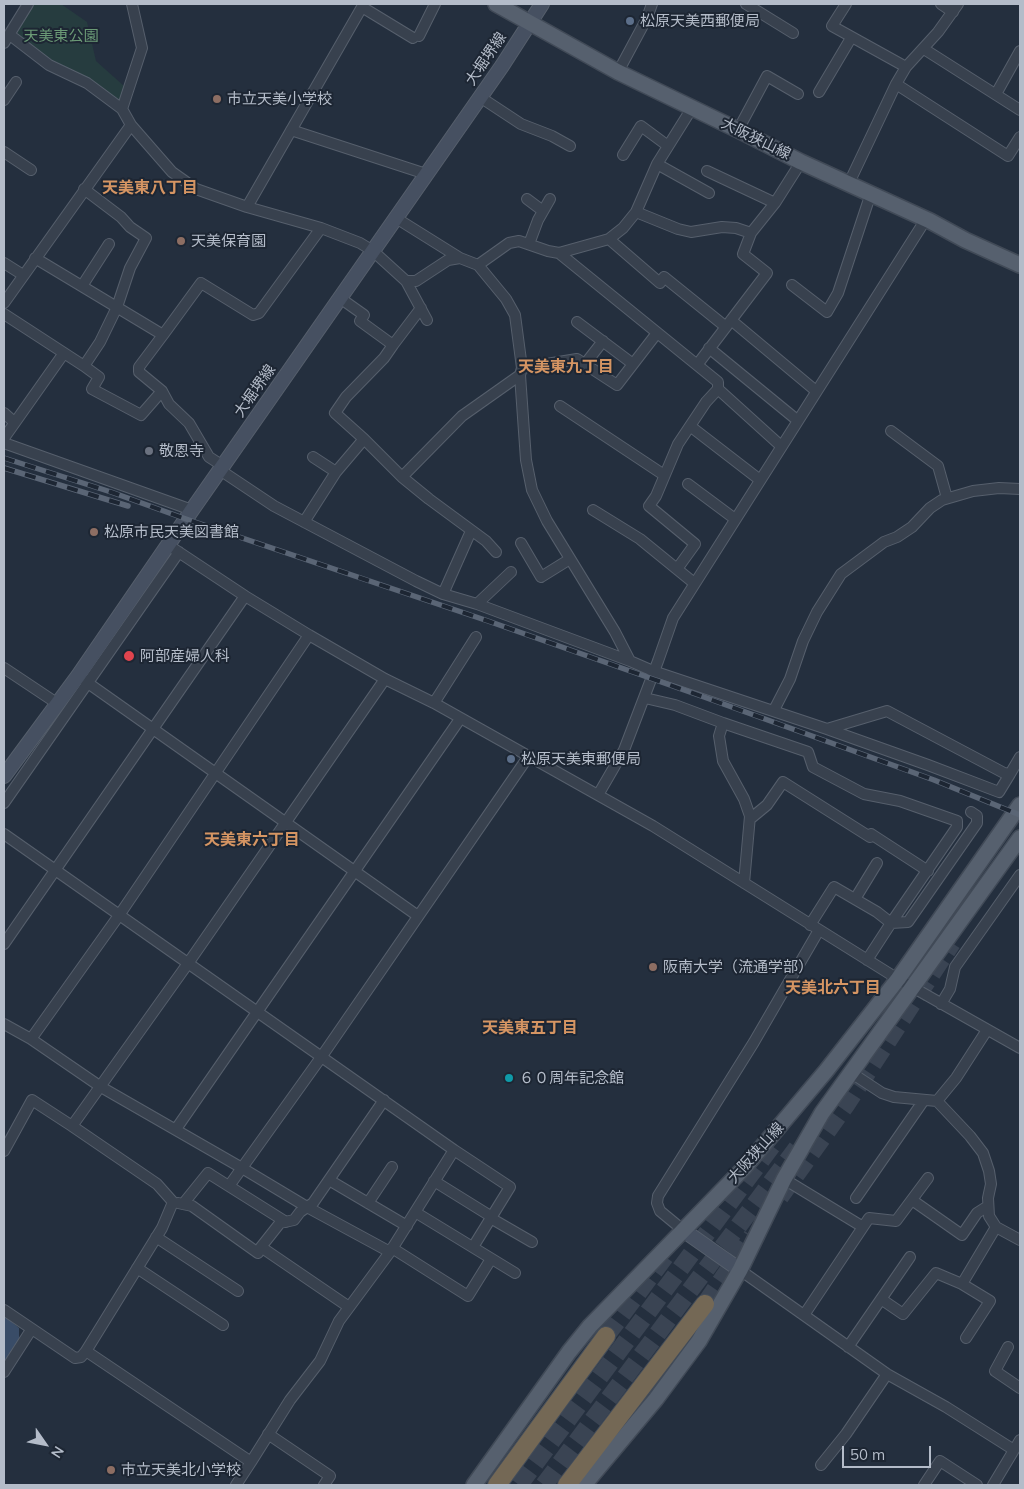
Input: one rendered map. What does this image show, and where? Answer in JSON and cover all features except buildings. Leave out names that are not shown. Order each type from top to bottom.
[{"type":"highway","points":[[567,1485],[706,1304]]},
{"type":"highway","points":[[497,1485],[606,1336]]},
{"type":"main road","name":"大阪狭山線","points":[[496,4],[618,72],[801,162],[871,193],[1020,265]]},
{"type":"main road","name":"大堀堺線","points":[[4,776],[58,704],[82,680],[174,548],[192,510],[480,97],[542,4]]},
{"type":"main road","name":"大阪狭山線","points":[[474,1485],[569,1352],[590,1326],[745,1167],[789,1117],[855,1035],[898,979],[1020,805]]},
{"type":"main road","name":"大阪狭山線","points":[[584,1485],[679,1370],[713,1318],[740,1270],[784,1180],[817,1119],[1020,838]]},
{"type":"main road","points":[[683,1230],[740,1270]]},
{"type":"street","points":[[28,4],[7,39],[49,65],[87,83],[122,108],[131,124],[172,172],[196,189],[246,207],[321,228],[360,243],[373,251],[406,281],[427,320]]},
{"type":"street","points":[[122,108],[142,48],[132,4]]},
{"type":"street","points":[[246,207],[362,7],[416,37],[435,4]]},
{"type":"street","points":[[618,72],[647,18],[652,4]]},
{"type":"street","points":[[746,4],[794,33]]},
{"type":"street","points":[[846,4],[832,26],[906,67]]},
{"type":"street","points":[[849,183],[906,67],[924,49],[956,8],[941,4]]},
{"type":"street","points":[[819,92],[851,38]]},
{"type":"street","points":[[924,49],[1020,110]]},
{"type":"street","points":[[996,94],[1020,51]]},
{"type":"street","points":[[738,130],[767,76],[798,94]]},
{"type":"street","points":[[4,100],[16,82]]},
{"type":"street","points":[[896,84],[1008,156],[1020,137]]},
{"type":"street","points":[[480,97],[521,124],[552,136],[570,146]]},
{"type":"street","points":[[478,265],[509,243],[519,241],[560,253],[609,239],[623,228],[636,212],[657,164],[692,108]]},
{"type":"street","points":[[4,304],[131,124]]},
{"type":"street","points":[[623,154],[640,126],[668,146]]},
{"type":"street","points":[[291,130],[426,174]]},
{"type":"street","points":[[4,152],[31,170]]},
{"type":"street","points":[[696,365],[767,273],[743,254],[751,233],[776,204],[801,162]]},
{"type":"street","points":[[657,164],[709,193]]},
{"type":"street","points":[[707,171],[776,204]]},
{"type":"street","points":[[84,189],[146,238],[130,268],[117,307],[100,342],[84,366]]},
{"type":"street","points":[[792,285],[827,312],[838,293],[871,193]]},
{"type":"street","points":[[529,244],[550,199]]},
{"type":"street","points":[[527,200],[543,211]]},
{"type":"street","points":[[636,212],[678,229],[691,232],[722,227],[736,228],[751,233]]},
{"type":"street","points":[[396,218],[460,258],[478,265],[506,299],[515,315],[521,372],[526,460],[532,490],[630,661]]},
{"type":"street","points":[[598,795],[624,750],[672,618],[926,219]]},
{"type":"street","points":[[321,228],[259,313],[253,315],[201,283],[139,367],[139,372],[162,391],[169,404],[188,423],[209,457],[222,468],[274,506],[442,594],[477,604],[653,671],[774,710],[999,792],[1020,756]]},
{"type":"street","points":[[609,239],[660,283],[664,278],[728,323],[816,391]]},
{"type":"street","points":[[82,286],[109,244]]},
{"type":"street","points":[[560,253],[718,382],[718,389],[706,402],[678,444],[656,496],[649,506],[695,544],[677,569]]},
{"type":"street","points":[[35,258],[163,335]]},
{"type":"street","points":[[406,281],[416,281],[448,260],[460,258]]},
{"type":"street","points":[[4,263],[23,275]]},
{"type":"street","points":[[340,298],[364,314],[360,321],[393,345]]},
{"type":"street","points":[[421,308],[384,358],[346,397],[335,413],[402,476],[486,541],[496,552]]},
{"type":"street","points":[[4,314],[99,377],[92,389],[141,415],[162,391]]},
{"type":"street","points":[[577,322],[633,364]]},
{"type":"street","points":[[402,476],[462,416],[521,372],[577,359],[617,386],[657,333]]},
{"type":"street","points":[[585,364],[603,341]]},
{"type":"street","points":[[709,348],[797,420]]},
{"type":"street","points":[[4,438],[64,353]]},
{"type":"street","points":[[718,389],[781,446]]},
{"type":"street","points":[[560,406],[664,475]]},
{"type":"street","points":[[4,413],[14,422]]},
{"type":"street","points":[[690,426],[760,480]]},
{"type":"street","points":[[890,431],[938,466],[947,498]]},
{"type":"street","points":[[304,522],[336,472],[364,439]]},
{"type":"street","points":[[4,443],[192,510]]},
{"type":"street","points":[[313,457],[336,472]]},
{"type":"street","points":[[688,484],[735,519]]},
{"type":"street","points":[[774,710],[790,679],[803,641],[841,574],[884,542],[897,538],[912,527],[930,508],[947,498],[974,490],[1020,489]]},
{"type":"street","points":[[593,510],[640,539],[694,583]]},
{"type":"street","points":[[442,594],[471,531]]},
{"type":"street","points":[[522,543],[541,577],[570,559]]},
{"type":"street","points":[[174,548],[245,596],[309,635],[385,679],[434,703],[653,826],[912,988],[1020,1048]]},
{"type":"street","points":[[477,604],[511,572]]},
{"type":"street","points":[[4,944],[54,869],[245,596]]},
{"type":"street","points":[[31,1039],[120,914],[309,635]]},
{"type":"street","points":[[434,703],[476,637]]},
{"type":"street","points":[[4,668],[58,704]]},
{"type":"street","points":[[72,1126],[189,962],[385,679]]},
{"type":"street","points":[[4,803],[82,680],[418,916]]},
{"type":"street","points":[[644,698],[675,705],[808,752],[813,766],[864,794],[900,801],[957,821],[957,828],[867,960]]},
{"type":"street","points":[[826,729],[887,711],[1004,773],[1010,774]]},
{"type":"street","points":[[176,1129],[460,718]]},
{"type":"street","points":[[722,722],[720,736],[723,761],[744,799],[750,818],[744,883]]},
{"type":"street","points":[[229,1186],[322,1056],[528,757]]},
{"type":"street","points":[[750,818],[767,806],[783,782],[870,837],[871,834],[928,871]]},
{"type":"street","points":[[683,1230],[660,1211],[657,1203],[658,1196],[754,1042],[834,887],[877,912],[891,924],[908,922],[977,823],[977,816],[971,812]]},
{"type":"street","points":[[4,834],[189,962],[454,1150],[510,1187],[473,1247]]},
{"type":"street","points":[[855,899],[877,863]]},
{"type":"street","points":[[941,1004],[950,988],[955,967],[1020,874]]},
{"type":"street","points":[[4,1024],[31,1039],[101,1087],[307,1207],[391,1250],[468,1296],[491,1259]]},
{"type":"street","points":[[938,1101],[956,1078],[987,1030]]},
{"type":"street","points":[[850,1072],[882,1093],[894,1097],[938,1101],[983,1153],[991,1184],[988,1198],[989,1216],[996,1227],[1020,1240]]},
{"type":"street","points":[[5,1145],[32,1100],[157,1184],[178,1203],[192,1206],[258,1253],[280,1223],[294,1220],[300,1212],[314,1203],[384,1100]]},
{"type":"street","points":[[856,1198],[924,1100]]},
{"type":"street","points":[[236,1485],[290,1400],[320,1362],[339,1321],[391,1250],[454,1150]]},
{"type":"street","points":[[368,1203],[392,1168]]},
{"type":"street","points":[[4,1310],[75,1358],[82,1357],[178,1203],[208,1173],[286,1222]]},
{"type":"street","points":[[804,1315],[869,1218],[896,1221],[928,1178]]},
{"type":"street","points":[[329,1180],[406,1226]]},
{"type":"street","points":[[784,1180],[863,1227]]},
{"type":"street","points":[[434,1181],[532,1242]]},
{"type":"street","points":[[912,1200],[962,1235],[977,1212],[988,1206]]},
{"type":"street","points":[[415,1212],[515,1273]]},
{"type":"street","points":[[962,1284],[996,1227]]},
{"type":"street","points":[[156,1237],[238,1291]]},
{"type":"street","points":[[261,1247],[350,1307]]},
{"type":"street","points":[[848,1347],[910,1257]]},
{"type":"street","points":[[137,1268],[223,1325]]},
{"type":"street","points":[[740,1270],[887,1374],[946,1407],[1019,1443],[993,1485]]},
{"type":"street","points":[[882,1299],[903,1314],[936,1273],[962,1284],[990,1301],[966,1338]]},
{"type":"street","points":[[4,1372],[31,1330]]},
{"type":"street","points":[[1008,1347],[995,1371],[1020,1388]]},
{"type":"street","points":[[86,1351],[251,1462]]},
{"type":"street","points":[[821,1465],[846,1434],[887,1374]]},
{"type":"street","points":[[268,1434],[330,1476],[324,1485]]},
{"type":"street","points":[[924,1485],[940,1460],[977,1485]]},
{"type":"green space","name":"天美東公園","points":[[33,4],[61,4],[87,22],[96,61],[124,86],[120,104],[54,64],[19,38],[17,31]]},
{"type":"water","points":[[4,1315],[19,1328],[19,1340],[4,1363]]},
{"type":"tunnel","points":[[780,1197],[846,1105],[952,943]]},
{"type":"tunnel","points":[[519,1485],[777,1139]]},
{"type":"tunnel","points":[[544,1485],[797,1148]]},
{"type":"tunnel","points":[[705,1304],[752,1236]]},
{"type":"tunnel","points":[[606,1336],[667,1254]]},
{"type":"railway","points":[[4,458],[111,492],[488,621],[934,780],[1020,815]]},
{"type":"railway","points":[[4,468],[128,506]]},
{"type":"place","name":"松原天美西郵便局","points":[[630,21]]},
{"type":"place","name":"市立天美小学校","points":[[217,99]]},
{"type":"place","name":"天美保育園","points":[[181,241]]},
{"type":"place","name":"敬恩寺","points":[[149,451]]},
{"type":"place","name":"松原市民天美図書館","points":[[94,532]]},
{"type":"place","name":"阿部産婦人科","points":[[129,656]]},
{"type":"place","name":"松原天美東郵便局","points":[[511,759]]},
{"type":"place","name":"阪南大学（流通学部）","points":[[653,967]]},
{"type":"place","name":"６０周年記念館","points":[[509,1078]]},
{"type":"place","name":"市立天美北小学校","points":[[111,1470]]},
{"type":"district","name":"天美東八丁目","points":[[150,188]]},
{"type":"district","name":"天美東九丁目","points":[[566,367]]},
{"type":"district","name":"天美東六丁目","points":[[252,840]]},
{"type":"district","name":"天美北六丁目","points":[[833,988]]},
{"type":"district","name":"天美東五丁目","points":[[530,1028]]}]
